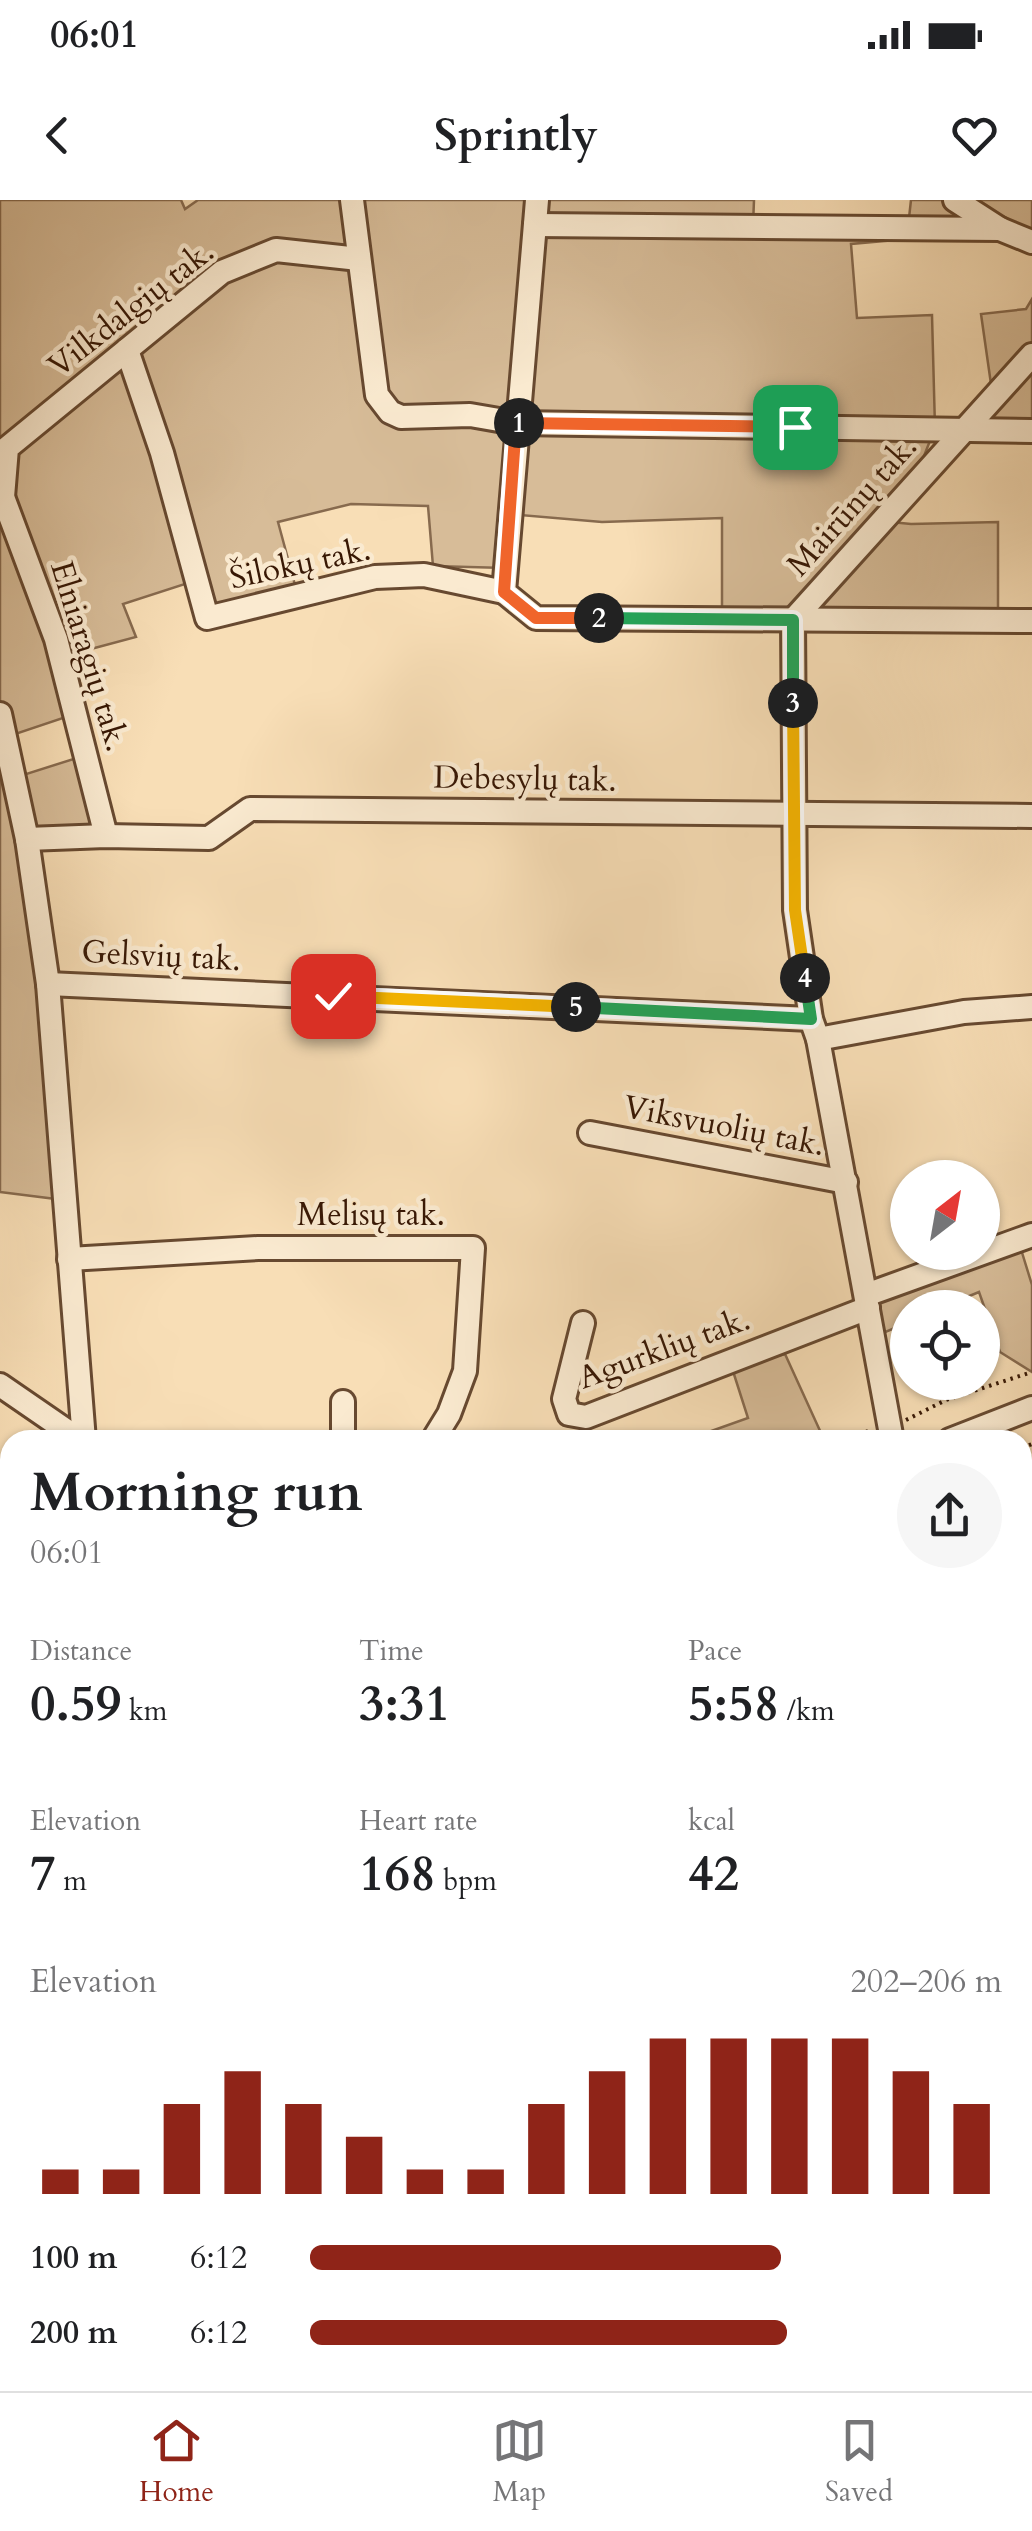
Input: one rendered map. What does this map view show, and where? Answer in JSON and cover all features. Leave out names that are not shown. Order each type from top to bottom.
[{"type":"street","points":[[352,200],[376,395],[382,405],[400,416],[470,415],[516,423],[1032,431]]},
{"type":"street","points":[[537,200],[504,592],[536,618],[1032,621]]},
{"type":"street","points":[[956,200],[1000,228],[1032,242]]},
{"type":"street","points":[[536,225],[1000,228]]},
{"type":"street","name":"Vilkdalgių tak.","points":[[2,497],[7,448],[222,272],[276,250],[359,259]]},
{"type":"street","name":"Šilokų tak.","points":[[126,350],[162,453],[208,618],[374,577],[424,575],[504,592]]},
{"type":"street","name":"Mairūnų tak.","points":[[891,1430],[795,910],[793,620],[1032,355]]},
{"type":"street","name":"Elniaragių tak.","points":[[2,497],[56,639],[106,836]]},
{"type":"street","points":[[0,714],[26,840],[48,984],[81,1430]]},
{"type":"street","name":"Debesylų tak.","points":[[26,840],[106,836],[209,838],[250,809],[1032,816]]},
{"type":"street","name":"Gelsvių tak.","points":[[48,984],[814,1029],[1032,1006]]},
{"type":"street","name":"Viksvuolių tak.","points":[[590,1134],[846,1182]]},
{"type":"street","name":"Agurklių tak.","points":[[583,1323],[564,1398],[570,1414],[586,1417],[1032,1235]]},
{"type":"street","name":"Melisų tak.","points":[[69,1259],[258,1248],[473,1248],[465,1372],[439,1430]]},
{"type":"street","points":[[0,1385],[67,1430]]},
{"type":"street","points":[[343,1430],[344,1402]]},
{"type":"street","points":[[976,1430],[1032,1408]]},
{"type":"path","points":[[893,1430],[946,1400],[1031,1374]]},
{"type":"shaded area","points":[[0,200],[181,200],[185,209],[198,200],[754,200],[753,226],[908,227],[911,200],[1032,200],[1032,247],[997,231],[851,244],[857,318],[932,315],[935,428],[924,456],[870,520],[911,524],[998,522],[998,621],[722,620],[722,518],[602,522],[509,514],[505,568],[433,566],[428,506],[351,504],[278,522],[298,596],[207,618],[197,580],[123,604],[136,637],[61,657],[75,714],[6,737],[14,778],[86,755],[106,836],[27,839],[64,1200],[0,1192]]},
{"type":"shaded area","points":[[1032,299],[1032,423],[985,422],[993,398],[981,314],[1026,309]]},
{"type":"shaded area","points":[[1020,1246],[1032,1285],[1032,1372],[1000,1352],[1000,1290],[892,1290],[950,1270],[1000,1270],[1000,1253]]},
{"type":"shaded area","points":[[890,1291],[890,1330],[883,1333],[877,1295]]},
{"type":"shaded area","points":[[785,1354],[820,1430],[714,1430],[748,1418],[732,1368]]},
{"type":"route","points":[[333,996],[811,1019],[795,910],[793,620],[536,618],[504,592],[516,423],[795,427]]}]
